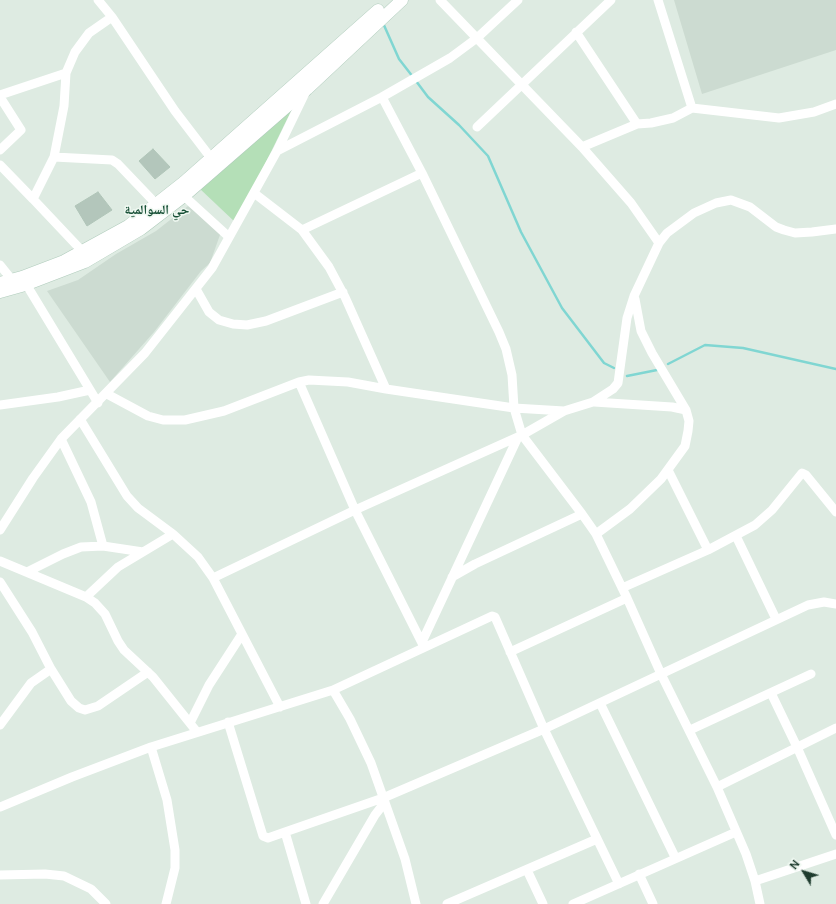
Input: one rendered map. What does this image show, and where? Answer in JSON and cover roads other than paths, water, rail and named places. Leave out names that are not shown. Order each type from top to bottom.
[{"type":"main road","points":[[15,281],[85,262],[141,229],[161,209],[214,162],[300,79],[390,0]]},
{"type":"main road","points":[[0,292],[15,281],[83,252],[184,196],[214,162],[307,89],[402,0]]},
{"type":"street","points":[[98,0],[112,17],[175,111],[214,162]]},
{"type":"street","points":[[440,0],[582,147],[631,203],[659,243]]},
{"type":"street","points":[[277,151],[382,97],[450,58],[477,38],[518,0]]},
{"type":"street","points":[[477,127],[611,0]]},
{"type":"street","points":[[658,0],[692,108]]},
{"type":"street","points":[[33,199],[54,157],[64,106],[66,73],[75,52],[82,41],[112,17]]},
{"type":"street","points":[[576,32],[637,124]]},
{"type":"street","points":[[0,150],[21,130],[0,96],[66,73]]},
{"type":"street","points":[[0,530],[33,478],[61,439],[107,394],[145,353],[212,268],[277,151],[307,89],[300,79]]},
{"type":"street","points":[[382,97],[422,173],[506,349],[512,375],[514,408],[520,436],[596,534],[661,674],[717,787],[755,880],[760,904]]},
{"type":"street","points":[[582,147],[637,124],[673,118],[692,108],[779,118],[814,112],[836,104]]},
{"type":"street","points":[[54,157],[112,160],[118,164],[161,209]]},
{"type":"street","points":[[0,165],[83,252]]},
{"type":"street","points":[[302,230],[422,173]]},
{"type":"street","points":[[254,193],[302,230],[329,267],[386,389]]},
{"type":"street","points":[[184,196],[229,237]]},
{"type":"street","points":[[212,578],[355,510],[520,436],[564,411],[593,402],[613,389],[618,383],[624,330],[634,296],[659,243],[667,233],[694,213],[716,203],[731,200],[750,207],[776,227],[784,230],[795,233],[836,229]]},
{"type":"street","points":[[0,265],[15,281],[98,403]]},
{"type":"street","points":[[196,289],[209,312],[218,320],[233,324],[247,324],[266,320],[342,292]]},
{"type":"street","points":[[596,534],[630,509],[661,479],[685,446],[689,421],[686,410],[645,341],[637,319],[634,296]]},
{"type":"street","points":[[107,394],[148,416],[163,420],[185,420],[224,411],[299,382],[328,380],[514,408],[564,411]]},
{"type":"street","points":[[299,382],[355,510],[423,644]]},
{"type":"street","points":[[0,405],[58,397],[90,390]]},
{"type":"street","points":[[593,402],[672,406],[686,410]]},
{"type":"street","points":[[80,419],[127,496],[143,512],[173,534],[198,557],[212,578],[280,707]]},
{"type":"street","points":[[423,644],[452,577],[478,525],[495,483],[520,436]]},
{"type":"street","points":[[61,439],[91,502],[103,546]]},
{"type":"street","points":[[668,470],[708,550]]},
{"type":"street","points":[[622,588],[736,536],[764,518],[802,473],[806,475],[836,512]]},
{"type":"street","points":[[452,577],[475,564],[582,514]]},
{"type":"street","points":[[86,597],[118,567],[173,534]]},
{"type":"street","points":[[736,536],[776,619]]},
{"type":"street","points":[[27,572],[73,549],[81,547],[103,546],[143,552]]},
{"type":"street","points":[[0,561],[86,597],[101,608],[124,650],[148,672],[197,732]]},
{"type":"street","points":[[0,582],[32,632],[51,669],[71,701],[79,708],[85,710],[98,706],[148,672]]},
{"type":"street","points":[[510,652],[627,598]]},
{"type":"street","points":[[228,722],[263,836],[268,838],[384,800],[544,729],[776,619],[817,602],[835,606]]},
{"type":"street","points":[[0,807],[72,777],[151,747],[333,690],[423,644],[492,616],[510,652],[544,729],[619,884]]},
{"type":"street","points":[[190,723],[209,685],[242,634]]},
{"type":"street","points":[[0,725],[27,688],[51,669]]},
{"type":"street","points":[[690,730],[811,674]]},
{"type":"street","points":[[333,690],[361,739],[412,882],[416,904]]},
{"type":"street","points":[[770,693],[797,747],[836,835]]},
{"type":"street","points":[[600,703],[675,857]]},
{"type":"street","points":[[717,787],[836,728]]},
{"type":"street","points":[[151,747],[167,800],[175,850],[175,868],[166,904]]},
{"type":"street","points":[[323,904],[384,800]]},
{"type":"street","points":[[285,832],[306,904]]},
{"type":"street","points":[[573,904],[675,857],[736,832]]},
{"type":"street","points":[[447,904],[597,839]]},
{"type":"street","points":[[755,880],[836,854]]},
{"type":"street","points":[[527,870],[543,904]]},
{"type":"street","points":[[0,875],[45,874],[64,876],[91,889],[106,904]]},
{"type":"street","points":[[640,874],[653,904]]},
{"type":"waterway","points":[[383,23],[399,59],[413,77]]},
{"type":"waterway","points":[[416,81],[428,97],[459,125],[488,156],[521,232],[562,308],[604,363],[614,368]]},
{"type":"waterway","points":[[668,364],[705,345],[743,348],[836,369]]},
{"type":"waterway","points":[[627,376],[657,370]]},
{"type":"district","name":"حي السوالمية","points":[[157,211]]}]
